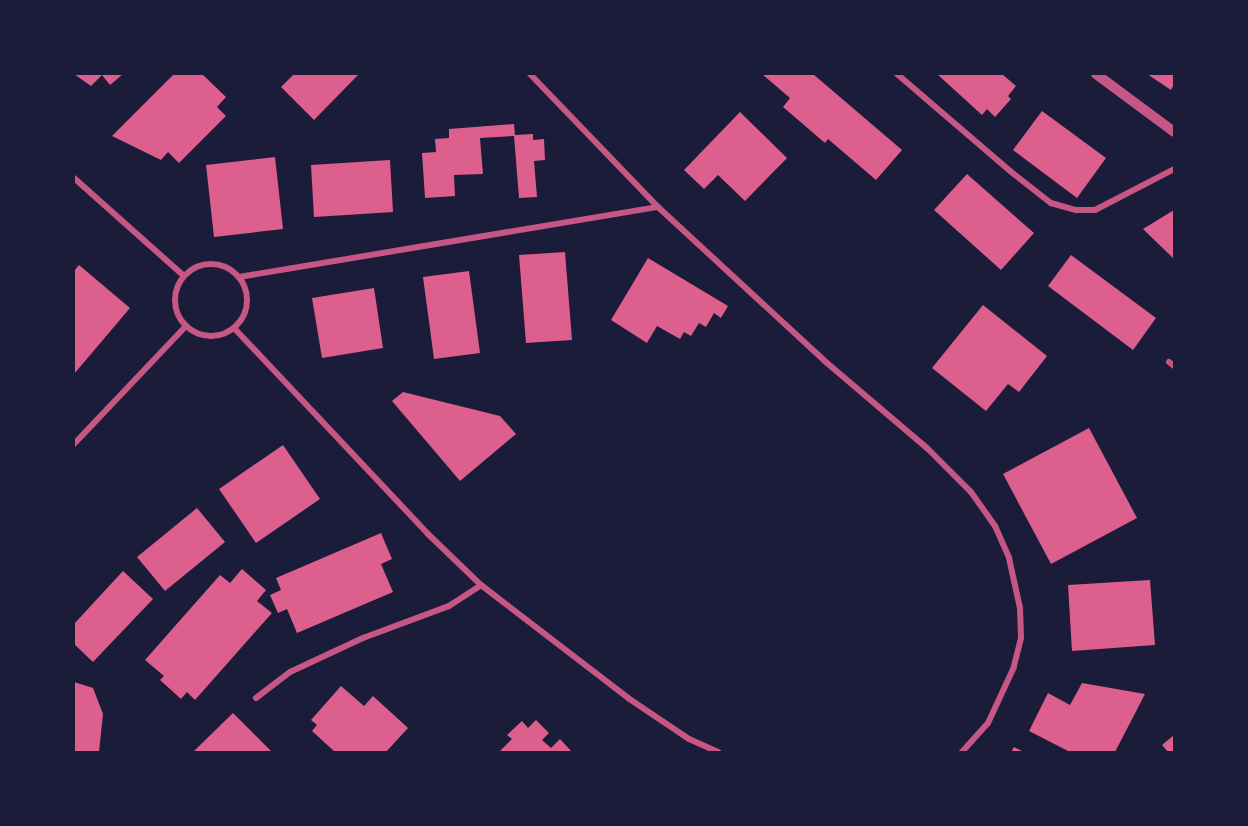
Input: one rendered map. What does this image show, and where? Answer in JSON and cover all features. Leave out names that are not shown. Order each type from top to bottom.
[{"type":"street","points":[[530,74],[658,207],[827,363],[927,448],[971,492],[995,526],[1013,578],[1020,608],[1021,638],[1014,667],[988,723],[962,753]]},
{"type":"street","points":[[897,74],[1051,203],[1076,210],[1095,210],[1174,169]]},
{"type":"street","points":[[1096,74],[1174,132]]},
{"type":"street","points":[[74,178],[184,276]]},
{"type":"street","points":[[239,277],[658,207]]},
{"type":"street","points":[[212,264],[227,267],[239,277],[246,289],[247,303],[243,317],[234,328],[219,336],[201,335],[186,326],[177,311],[176,293],[184,276],[196,267],[212,264]]},
{"type":"street","points":[[74,444],[186,326]]},
{"type":"street","points":[[234,328],[428,534],[481,585],[628,698],[689,739],[717,753]]},
{"type":"street","points":[[256,698],[290,672],[363,638],[449,606],[481,585]]},
{"type":"building","points":[[74,74],[123,74],[110,85],[102,75],[91,86]]},
{"type":"building","points":[[174,74],[202,74],[226,97],[217,107],[226,116],[179,163],[168,152],[161,160],[112,136]]},
{"type":"building","points":[[294,74],[359,74],[314,120],[281,87]]},
{"type":"building","points":[[762,74],[813,74],[902,150],[876,180],[828,139],[825,143],[783,107],[790,98]]},
{"type":"building","points":[[937,74],[1002,74],[1016,86],[1008,96],[1011,99],[995,117],[987,109],[982,115]]},
{"type":"building","points":[[1147,74],[1174,74],[1174,84],[1171,90]]},
{"type":"building","points":[[1042,111],[1106,158],[1077,198],[1013,150]]},
{"type":"building","points":[[740,112],[787,158],[745,201],[718,175],[704,189],[684,170]]},
{"type":"building","points":[[514,124],[515,135],[533,134],[533,140],[544,139],[545,160],[534,161],[537,197],[519,198],[514,136],[480,138],[483,174],[454,175],[455,196],[425,198],[422,153],[436,152],[435,139],[449,138],[449,129]]},
{"type":"building","points":[[275,157],[283,229],[214,237],[206,165]]},
{"type":"building","points":[[390,160],[393,212],[314,217],[311,165]]},
{"type":"building","points":[[967,174],[1034,233],[1001,270],[934,210]]},
{"type":"building","points":[[1174,210],[1174,259],[1143,229]]},
{"type":"building","points":[[565,252],[572,340],[526,343],[519,255]]},
{"type":"building","points":[[1071,255],[1156,318],[1133,350],[1048,286]]},
{"type":"building","points":[[648,258],[728,306],[721,318],[714,313],[706,327],[699,323],[691,336],[684,332],[680,339],[657,326],[647,343],[611,320]]},
{"type":"building","points":[[79,265],[130,308],[74,374],[74,271]]},
{"type":"building","points":[[469,271],[480,353],[434,359],[423,277]]},
{"type":"building","points":[[374,288],[383,348],[322,358],[312,298]]},
{"type":"building","points":[[983,305],[1047,356],[1019,392],[1008,384],[986,411],[932,368]]},
{"type":"building","points":[[403,392],[500,416],[516,434],[460,481],[392,401]]},
{"type":"building","points":[[1089,428],[1137,518],[1051,564],[1003,474]]},
{"type":"building","points":[[283,445],[320,499],[256,543],[219,489]]},
{"type":"building","points":[[197,508],[225,542],[165,591],[137,557]]},
{"type":"building","points":[[381,533],[392,559],[381,564],[393,592],[297,633],[287,609],[278,613],[270,595],[281,590],[276,578]]},
{"type":"building","points":[[242,569],[266,590],[257,601],[272,613],[195,700],[187,692],[181,699],[160,680],[164,676],[145,660],[220,575],[230,583]]},
{"type":"building","points":[[123,571],[153,599],[93,662],[74,644],[74,624]]},
{"type":"building","points":[[1150,580],[1155,645],[1072,651],[1068,585]]},
{"type":"building","points":[[74,682],[93,688],[103,714],[99,752],[74,752]]},
{"type":"building","points":[[1082,683],[1145,694],[1115,752],[1070,752],[1029,731],[1048,693],[1070,705]]},
{"type":"building","points":[[341,686],[364,706],[373,696],[408,728],[386,752],[335,752],[312,731],[317,725],[311,720]]},
{"type":"building","points":[[233,713],[272,752],[193,752]]},
{"type":"building","points":[[536,720],[549,733],[542,740],[551,748],[560,739],[572,752],[499,752],[512,739],[507,735],[522,721],[528,728]]},
{"type":"building","points":[[1174,735],[1174,752],[1168,752],[1162,745]]},
{"type":"building","points":[[1014,747],[1024,752],[1011,752]]}]
